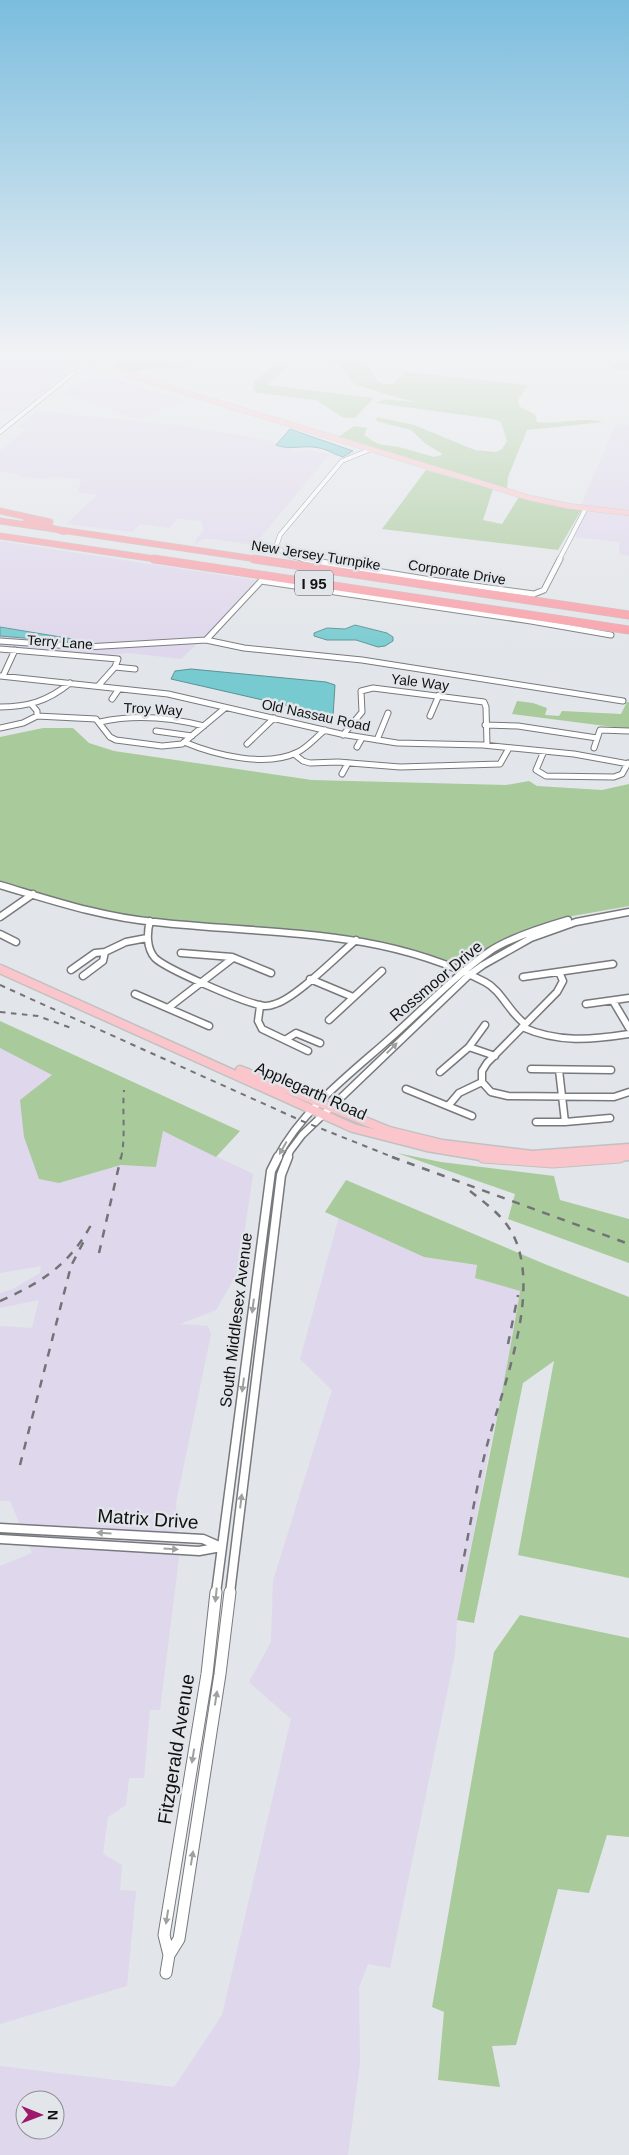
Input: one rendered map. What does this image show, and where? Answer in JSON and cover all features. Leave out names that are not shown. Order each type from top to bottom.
[{"type":"highway","points":[[0,512],[65,532],[300,571]]},
{"type":"highway","points":[[0,512],[245,557]]},
{"type":"highway","name":"New Jersey Turnpike","points":[[0,520],[629,615]]},
{"type":"highway","name":"New Jersey Turnpike","points":[[0,527],[629,620]]},
{"type":"highway","name":"New Jersey Turnpike","points":[[0,532],[629,625]]},
{"type":"highway","name":"New Jersey Turnpike","points":[[0,536],[629,630]]},
{"type":"main road","points":[[398,459],[530,498],[629,513]]},
{"type":"main road","name":"Applegarth Road","points":[[0,964],[316,1106]]},
{"type":"main road","name":"Applegarth Road","points":[[0,969],[328,1111],[389,1131],[442,1144],[532,1155],[629,1148]]},
{"type":"main road","name":"Applegarth Road","points":[[328,1111],[354,1128],[415,1145],[458,1153],[552,1162],[629,1156]]},
{"type":"street","name":"Corporate Drive","points":[[348,459],[342,461],[280,535],[276,543],[280,551],[297,558],[425,579],[522,593],[538,593],[544,590],[586,508]]},
{"type":"street","points":[[206,640],[261,580],[521,619],[611,635]]},
{"type":"street","points":[[0,641],[86,647],[206,640],[244,648],[362,660],[623,701]]},
{"type":"street","name":"Terry Lane","points":[[0,649],[118,659],[115,667]]},
{"type":"street","points":[[2,676],[15,650]]},
{"type":"street","points":[[98,686],[115,667],[136,669]]},
{"type":"street","name":"Old Nassau Road","points":[[2,676],[168,694],[362,738],[413,744],[487,745],[544,751],[628,764]]},
{"type":"street","points":[[0,707],[32,705],[54,697],[70,683]]},
{"type":"street","name":"Yale Way","points":[[343,735],[359,718],[362,707],[360,694],[363,689],[373,688],[484,702],[486,707],[487,745]]},
{"type":"street","points":[[112,699],[119,689]]},
{"type":"street","points":[[430,716],[438,696]]},
{"type":"street","points":[[32,705],[37,711],[37,716]]},
{"type":"street","points":[[0,728],[23,723],[37,716],[87,717],[100,722],[110,737],[116,740],[162,746],[184,742],[225,708]]},
{"type":"street","points":[[377,740],[388,713]]},
{"type":"street","name":"Troy Way","points":[[100,722],[112,718],[168,718],[204,726]]},
{"type":"street","points":[[247,744],[274,718]]},
{"type":"street","points":[[485,725],[518,726],[597,738]]},
{"type":"street","points":[[184,742],[202,749],[242,757],[266,759],[294,754],[302,750],[324,730]]},
{"type":"street","points":[[594,748],[600,730],[629,731]]},
{"type":"street","points":[[156,731],[192,736]]},
{"type":"street","points":[[357,748],[362,738]]},
{"type":"street","points":[[294,754],[303,762],[310,763],[348,763],[400,767],[491,766],[500,764],[509,748]]},
{"type":"street","points":[[544,751],[536,770],[546,776],[614,777],[622,774],[628,764]]},
{"type":"street","points":[[342,774],[348,763]]},
{"type":"street","points":[[491,766],[495,774]]},
{"type":"street","points":[[0,885],[105,914],[150,921],[356,940],[433,960],[466,973],[493,988],[515,1017],[523,1025],[539,1035],[567,1041],[593,1040],[629,1034]]},
{"type":"street","points":[[0,917],[33,894]]},
{"type":"street","name":"Rossmoor Drive","points":[[316,1106],[492,950],[541,928],[581,916],[629,908]]},
{"type":"street","name":"Rossmoor Drive","points":[[328,1111],[466,973],[531,938],[576,922],[629,912]]},
{"type":"street","points":[[150,921],[147,938],[149,948],[158,961],[229,995],[260,1006],[274,1005],[288,999],[356,940]]},
{"type":"street","points":[[0,934],[16,942]]},
{"type":"street","points":[[71,970],[94,953],[105,952],[126,942],[147,938]]},
{"type":"street","points":[[83,976],[104,961],[105,952]]},
{"type":"street","points":[[181,954],[233,958],[271,973]]},
{"type":"street","points":[[168,1008],[233,958]]},
{"type":"street","points":[[524,977],[613,964]]},
{"type":"street","points":[[329,1020],[382,971]]},
{"type":"street","points":[[559,972],[563,981],[557,992],[523,1025],[482,1070],[481,1078],[491,1092],[508,1096],[614,1097],[629,1092]]},
{"type":"street","points":[[310,980],[354,997]]},
{"type":"street","points":[[134,994],[209,1026]]},
{"type":"street","points":[[586,1004],[629,998]]},
{"type":"street","points":[[612,1001],[629,1028]]},
{"type":"street","points":[[260,1006],[258,1021],[262,1029],[308,1051]]},
{"type":"street","points":[[440,1072],[470,1048],[485,1024]]},
{"type":"street","points":[[284,1040],[296,1033],[320,1043]]},
{"type":"street","points":[[470,1048],[495,1056]]},
{"type":"street","points":[[532,1069],[611,1070]]},
{"type":"street","points":[[559,1070],[564,1096],[565,1122]]},
{"type":"street","points":[[448,1106],[459,1093],[481,1078]]},
{"type":"street","points":[[406,1090],[472,1116]]},
{"type":"street","name":"South Middlesex Avenue","points":[[221,1547],[271,1171],[285,1143],[316,1106]]},
{"type":"street","name":"South Middlesex Avenue","points":[[234,1549],[281,1175],[290,1152],[302,1135],[328,1111]]},
{"type":"street","points":[[536,1122],[565,1122],[610,1118]]},
{"type":"street","name":"Matrix Drive","points":[[0,1528],[203,1539],[221,1547]]},
{"type":"street","name":"Matrix Drive","points":[[0,1539],[199,1551],[221,1547]]},
{"type":"street","name":"Fitzgerald Avenue","points":[[169,1955],[164,1935],[207,1674],[221,1547]]},
{"type":"street","name":"Fitzgerald Avenue","points":[[166,1973],[169,1955],[179,1939],[220,1674],[234,1549]]},
{"type":"shaded area","points":[[0,459],[326,459],[254,545],[203,539],[195,545],[196,539],[204,530],[202,521],[178,519],[169,528],[140,524],[132,532],[66,524],[97,495],[78,492],[81,479],[19,477],[21,474],[0,472]]},
{"type":"shaded area","points":[[601,459],[629,459],[629,510],[581,505]]},
{"type":"shaded area","points":[[588,511],[629,515],[629,556],[619,554],[619,542],[574,537]]},
{"type":"shaded area","points":[[0,541],[261,581],[209,640],[197,644],[181,659],[129,653],[109,655],[0,648]]},
{"type":"shaded area","points":[[0,1048],[53,1075],[59,1183],[121,1165],[156,1167],[163,1131],[253,1174],[239,1270],[216,1310],[180,1324],[208,1326],[211,1334],[176,1503],[179,1558],[160,1710],[150,1710],[144,1778],[129,1778],[126,1805],[108,1817],[103,1854],[122,1865],[120,1890],[136,1891],[127,1986],[0,2024],[0,1566],[32,1553],[10,1501],[0,1501],[0,1326],[32,1328],[39,1300],[0,1308],[0,1293],[13,1289],[40,1273],[41,1266],[0,1273]]},
{"type":"shaded area","points":[[339,1217],[424,1257],[477,1265],[475,1278],[520,1290],[502,1395],[489,1451],[457,1620],[455,1654],[390,1968],[368,1964],[359,1987],[360,2064],[348,2155],[0,2155],[0,2066],[174,2087],[222,2015],[291,1719],[249,1682],[271,1642],[273,1581],[332,1390],[300,1359]]},
{"type":"green space","points":[[406,459],[515,459],[508,477],[507,489]]},
{"type":"green space","points":[[426,470],[493,489],[483,520],[502,524],[519,497],[582,509],[558,550],[382,529]]},
{"type":"green space","points":[[517,701],[533,703],[547,708],[545,715],[559,716],[562,711],[621,714],[627,702],[629,702],[629,729],[512,714]]},
{"type":"green space","points":[[43,728],[73,728],[89,743],[114,751],[312,780],[506,785],[529,781],[537,786],[602,790],[629,784],[629,906],[567,917],[500,942],[459,970],[340,938],[117,917],[0,885],[0,737]]},
{"type":"green space","points":[[0,1021],[240,1131],[216,1157],[163,1131],[156,1167],[121,1165],[59,1183],[39,1179],[24,1137],[20,1100],[52,1075],[0,1048]]},
{"type":"green space","points":[[397,1153],[441,1162],[554,1176],[560,1200],[629,1219],[629,1263],[508,1219],[515,1194]]},
{"type":"green space","points":[[346,1180],[547,1265],[629,1297],[629,1578],[518,1555],[554,1361],[523,1383],[474,1623],[457,1620],[498,1414],[520,1291],[475,1278],[477,1265],[424,1257],[325,1212]]},
{"type":"green space","points":[[520,1615],[629,1638],[629,1837],[607,1835],[589,1893],[558,1889],[516,2045],[492,2046],[500,2087],[438,2080],[444,2012],[432,2007],[494,1652]]},
{"type":"water","points":[[355,625],[387,633],[393,637],[393,641],[385,646],[378,647],[356,640],[327,640],[314,636],[314,633],[327,628],[345,629]]},
{"type":"water","points":[[0,627],[85,641],[71,642],[0,636]]},
{"type":"water","points":[[191,669],[326,682],[335,685],[333,716],[171,679],[175,671]]},
{"type":"railway","points":[[0,985],[302,1121],[395,1158]]},
{"type":"railway","points":[[0,1012],[38,1016],[74,1029]]},
{"type":"railway","points":[[121,1158],[124,1090]]},
{"type":"railway","points":[[99,1253],[121,1157]]},
{"type":"railway","points":[[392,1157],[629,1244]]},
{"type":"railway","points":[[461,1572],[485,1454],[518,1334],[523,1279],[520,1253],[511,1231],[498,1214],[470,1191]]},
{"type":"railway","points":[[0,1301],[41,1280],[53,1271],[73,1251],[91,1225]]},
{"type":"railway","points":[[20,1465],[71,1266],[86,1237]]},
{"type":"railway","points":[[508,1344],[518,1295]]}]
